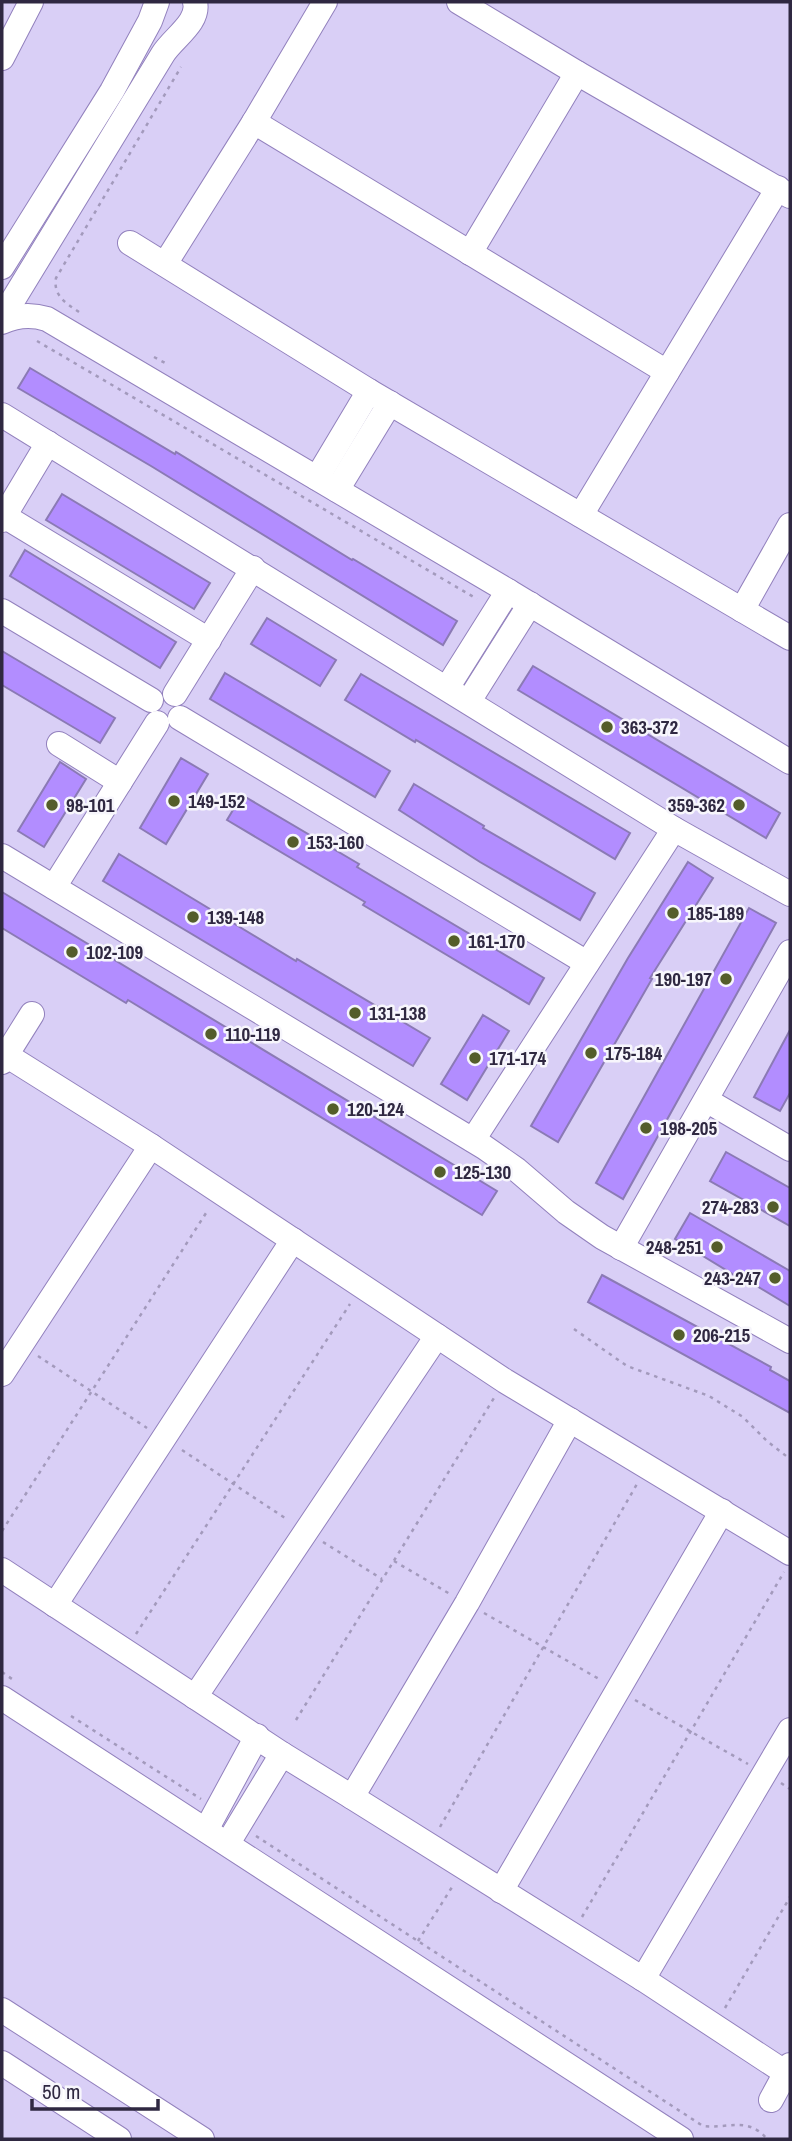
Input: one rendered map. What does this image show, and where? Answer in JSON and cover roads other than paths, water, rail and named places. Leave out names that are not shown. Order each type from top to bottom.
[{"type":"street","points":[[2,58],[31,2]]},
{"type":"street","points":[[2,267],[112,91],[146,29],[157,2]]},
{"type":"street","points":[[2,320],[163,54],[192,20],[197,9],[195,2]]},
{"type":"street","points":[[165,264],[326,2]]},
{"type":"street","points":[[459,2],[784,192],[667,372],[581,515]]},
{"type":"street","points":[[470,253],[577,73]]},
{"type":"street","points":[[254,122],[667,372]]},
{"type":"street","points":[[130,243],[380,397],[790,638]]},
{"type":"street","points":[[28,274],[42,330]]},
{"type":"street","points":[[2,320],[27,315],[42,330],[327,484],[502,600],[530,604],[790,762]]},
{"type":"street","points":[[327,484],[380,397]]},
{"type":"street","points":[[2,415],[674,829],[790,894]]},
{"type":"street","points":[[48,443],[3,518],[209,640]]},
{"type":"street","points":[[742,610],[790,525]]},
{"type":"street","points":[[54,887],[253,568]]},
{"type":"street","points":[[447,688],[502,600]]},
{"type":"street","points":[[469,701],[530,604]]},
{"type":"street","points":[[2,611],[587,963]]},
{"type":"street","points":[[59,744],[120,782]]},
{"type":"street","points":[[473,1140],[674,829]]},
{"type":"street","points":[[2,856],[473,1140],[517,1170],[566,1212],[621,1248],[790,1341]]},
{"type":"street","points":[[621,1248],[790,952]]},
{"type":"street","points":[[32,1014],[4,1058],[151,1146],[505,1381],[722,1511],[787,1563]]},
{"type":"street","points":[[706,1100],[790,1149]]},
{"type":"street","points":[[2,1374],[151,1146]]},
{"type":"street","points":[[55,1605],[293,1240]]},
{"type":"street","points":[[195,1697],[437,1336]]},
{"type":"street","points":[[352,1797],[467,1603],[570,1420]]},
{"type":"street","points":[[501,1891],[722,1511]]},
{"type":"street","points":[[2,1570],[282,1754],[788,2069],[771,2100]]},
{"type":"street","points":[[7,1688],[234,1834],[681,2139]]},
{"type":"street","points":[[643,1979],[790,1730]]},
{"type":"street","points":[[211,1819],[257,1736]]},
{"type":"street","points":[[234,1834],[282,1754]]},
{"type":"street","points":[[2,2011],[202,2139]]},
{"type":"street","points":[[2,2063],[119,2139]]},
{"type":"place","name":"363-372","points":[[607,727]]},
{"type":"place","name":"149-152","points":[[174,801]]},
{"type":"place","name":"98-101","points":[[52,805]]},
{"type":"place","name":"359-362","points":[[739,805]]},
{"type":"place","name":"153-160","points":[[293,842]]},
{"type":"place","name":"185-189","points":[[673,913]]},
{"type":"place","name":"139-148","points":[[193,917]]},
{"type":"place","name":"161-170","points":[[454,941]]},
{"type":"place","name":"102-109","points":[[72,952]]},
{"type":"place","name":"190-197","points":[[726,979]]},
{"type":"place","name":"131-138","points":[[355,1013]]},
{"type":"place","name":"110-119","points":[[211,1034]]},
{"type":"place","name":"175-184","points":[[591,1053]]},
{"type":"place","name":"171-174","points":[[475,1058]]},
{"type":"place","name":"120-124","points":[[333,1109]]},
{"type":"place","name":"198-205","points":[[646,1128]]},
{"type":"place","name":"125-130","points":[[440,1172]]},
{"type":"place","name":"274-283","points":[[773,1207]]},
{"type":"place","name":"248-251","points":[[717,1247]]},
{"type":"place","name":"243-247","points":[[775,1278]]},
{"type":"place","name":"206-215","points":[[679,1335]]}]
